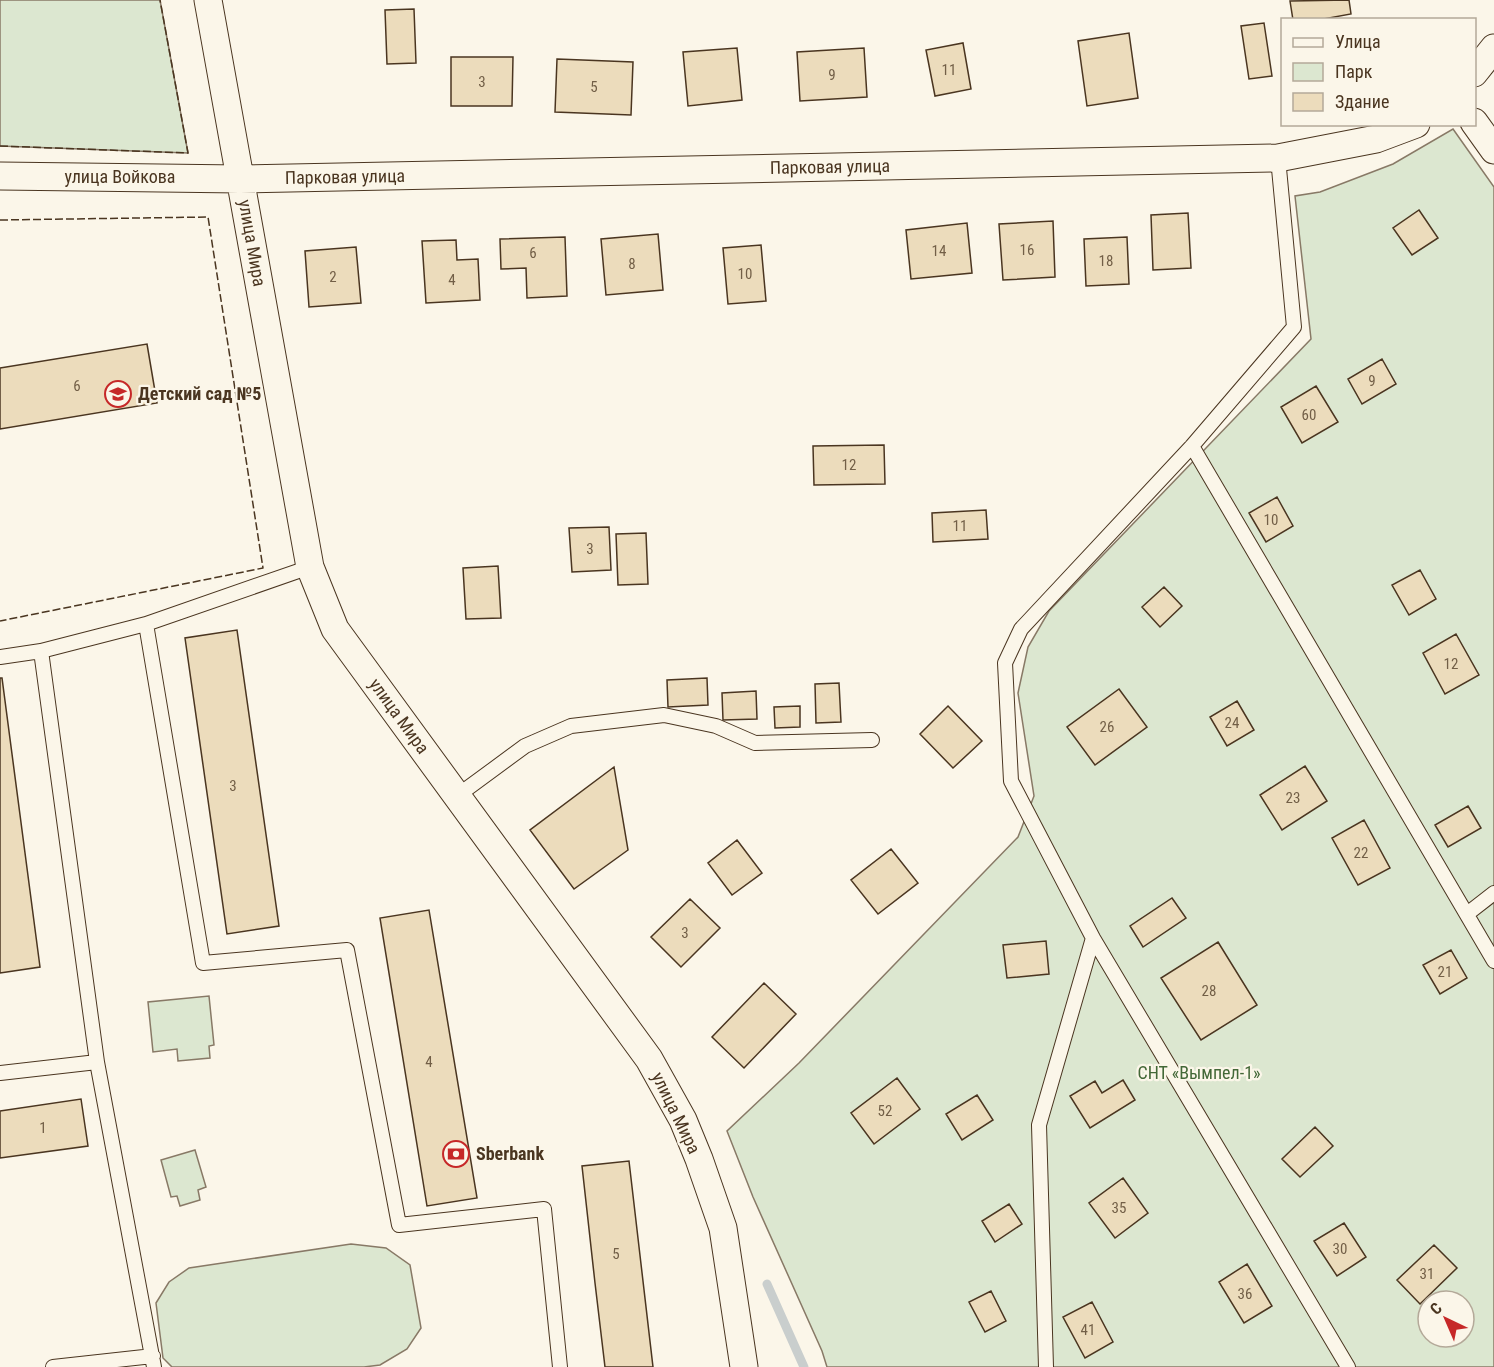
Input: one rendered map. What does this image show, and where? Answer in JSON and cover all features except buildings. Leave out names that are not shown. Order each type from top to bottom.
[{"type":"street","name":"улица Мира","points":[[208,0],[310,567],[335,629],[649,1059],[682,1120],[699,1159],[723,1228],[744,1367]]},
{"type":"street","points":[[1476,70],[1494,48]]},
{"type":"street","points":[[1476,125],[1494,150]]},
{"type":"street","name":"Парковая улица","points":[[240,179],[1278,158],[1376,140],[1411,126]]},
{"type":"street","name":"улица Войкова","points":[[0,176],[240,179]]},
{"type":"lane","points":[[1278,158],[1294,327],[1192,446],[1021,629],[1005,663],[1011,781],[1093,938],[1348,1367]]},
{"type":"lane","points":[[1192,446],[1494,961]]},
{"type":"lane","points":[[0,657],[41,651],[146,624],[310,567]]},
{"type":"lane","points":[[146,624],[203,963],[347,950],[399,1225],[544,1209],[560,1367]]},
{"type":"lane","points":[[41,651],[98,1062],[154,1362],[53,1367]]},
{"type":"lane","points":[[457,796],[525,746],[572,726],[664,715],[716,726],[755,743],[872,740]]},
{"type":"lane","points":[[1467,914],[1494,894]]},
{"type":"lane","points":[[1046,1367],[1040,1125],[1093,938]]},
{"type":"lane","points":[[0,1073],[98,1062]]},
{"type":"green space","points":[[0,0],[160,0],[188,153],[0,146]]},
{"type":"green space","name":"СНТ «Вымпел-1»","points":[[1453,129],[1494,187],[1494,1367],[827,1367],[822,1351],[753,1197],[727,1131],[799,1063],[1018,837],[1034,796],[1018,693],[1028,647],[1049,611],[1311,339],[1295,196],[1320,192],[1393,164]]},
{"type":"green space","points":[[209,996],[214,1045],[209,1046],[210,1058],[178,1061],[177,1049],[153,1052],[148,1002]]},
{"type":"green space","points":[[195,1150],[206,1187],[198,1190],[200,1200],[180,1206],[177,1196],[171,1197],[161,1160]]},
{"type":"green space","points":[[351,1244],[386,1248],[410,1265],[421,1328],[407,1349],[380,1365],[364,1367],[172,1367],[163,1358],[156,1303],[169,1282],[189,1268]]},
{"type":"waterway","points":[[767,1284],[804,1367]]},
{"type":"fence","points":[[0,146],[188,153],[160,0]]},
{"type":"fence","points":[[0,220],[208,217],[263,568],[0,621]]},
{"type":"place","name":"Детский сад №5","points":[[118,394]]},
{"type":"place","name":"Sberbank","points":[[456,1154]]}]
